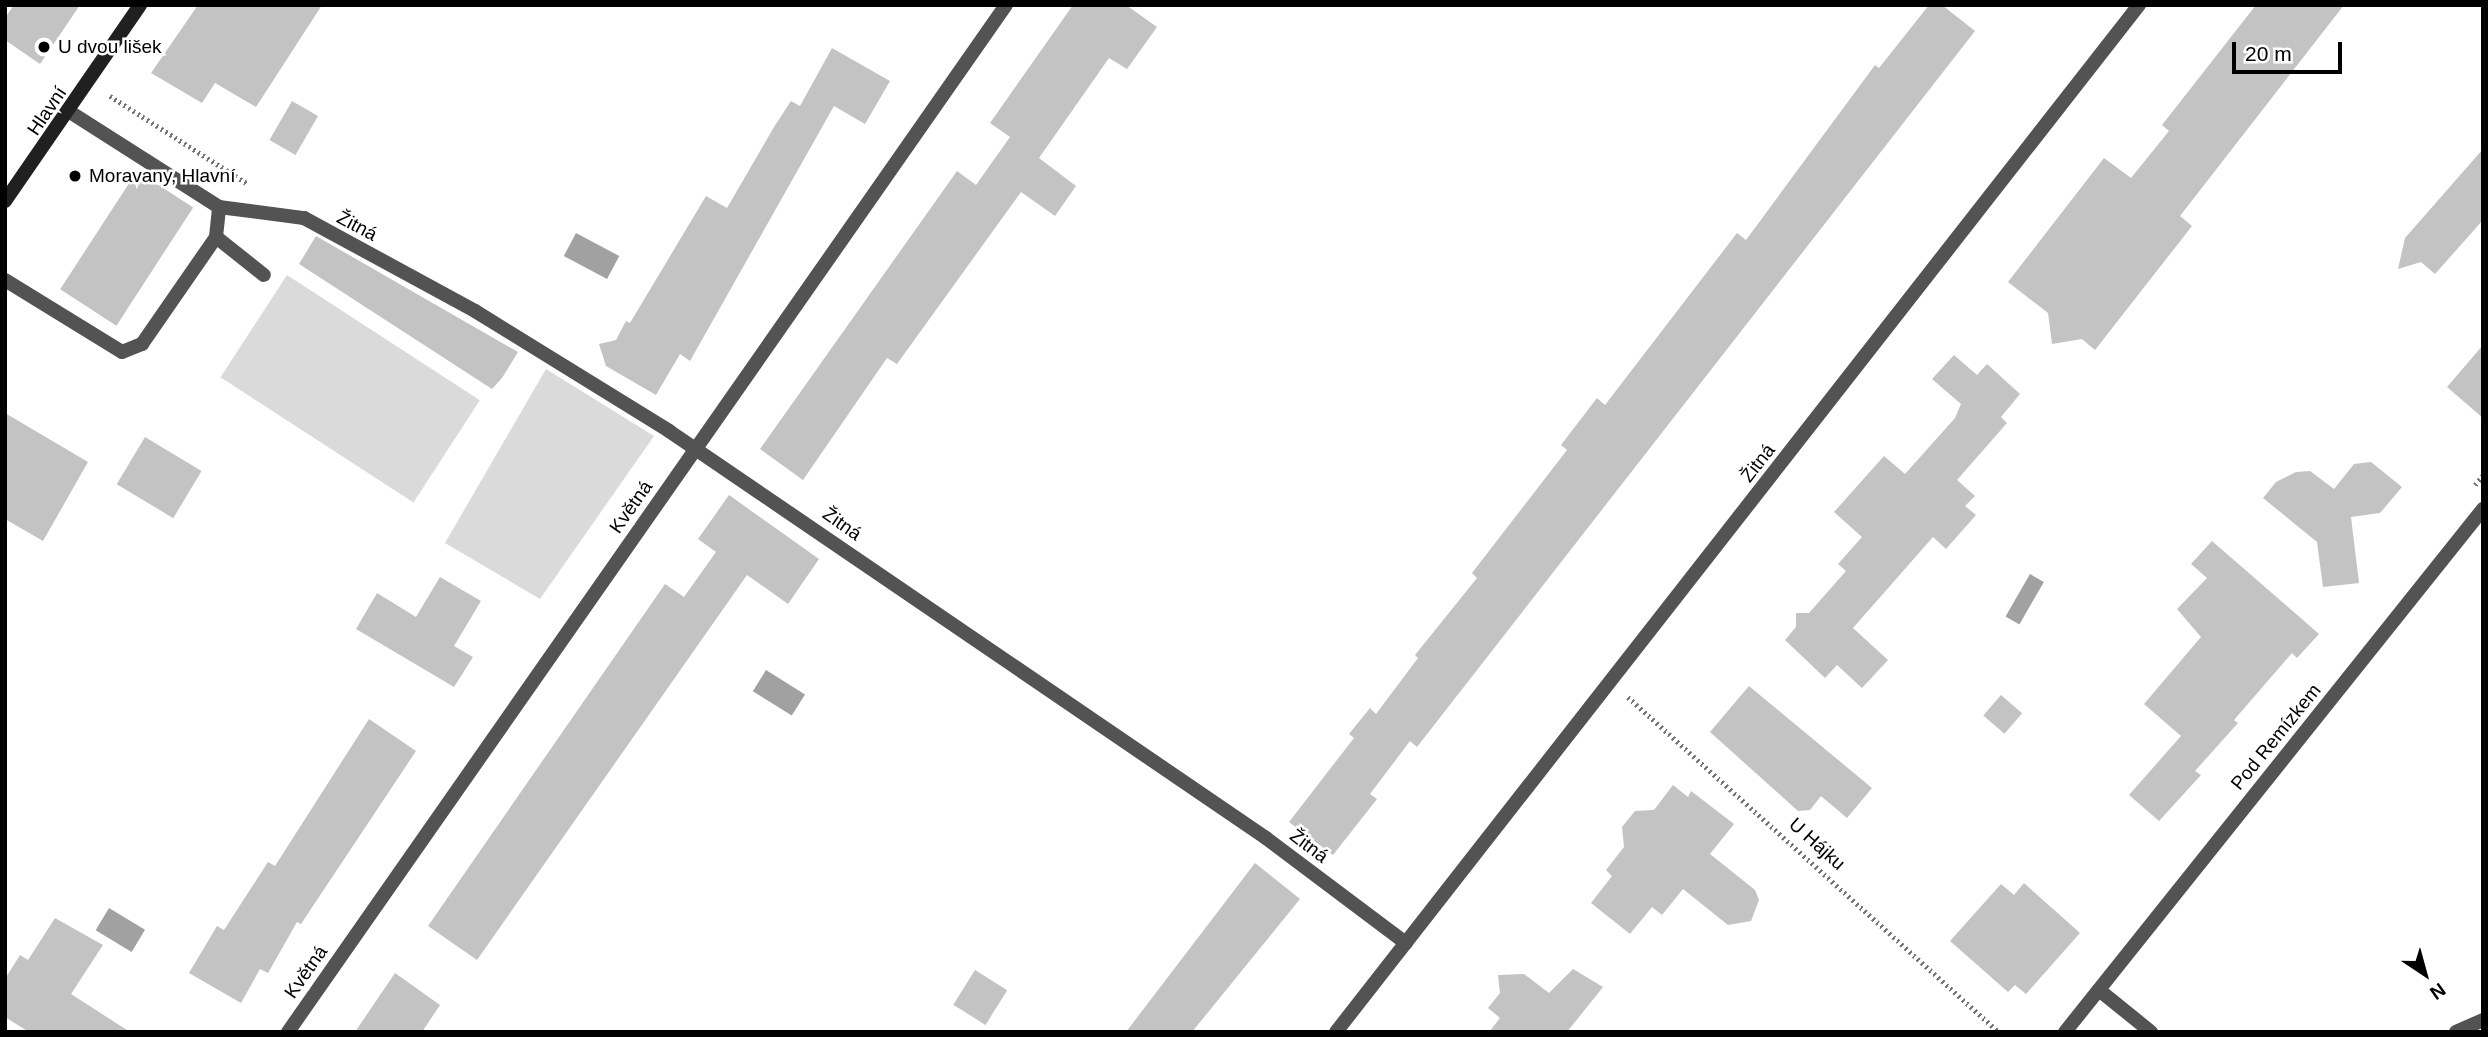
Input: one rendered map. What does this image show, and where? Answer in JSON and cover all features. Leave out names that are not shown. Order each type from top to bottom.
[{"type":"street","name":"Hlavní","points":[[5,201],[141,5]]},
{"type":"street","name":"Květná","points":[[288,1032],[1006,5]]},
{"type":"street","name":"Žitná","points":[[1336,1032],[2139,5]]},
{"type":"street","points":[[5,280],[122,352],[142,344],[216,237],[219,207],[69,112]]},
{"type":"street","name":"Žitná","points":[[219,207],[304,218],[475,311],[696,449],[1266,838],[1406,943]]},
{"type":"street","points":[[216,237],[264,275]]},
{"type":"street","name":"Pod Remízkem","points":[[2065,1032],[2483,509]]},
{"type":"street","points":[[2099,990],[2151,1032]]},
{"type":"street","points":[[2456,1032],[2476,1026]]},
{"type":"path","points":[[110,96],[254,187]]},
{"type":"path","name":"U Hájku","points":[[1612,681],[1999,1032]]},
{"type":"shaded area","points":[[576,233],[619,256],[607,279],[564,256]]},
{"type":"shaded area","points":[[287,275],[480,400],[413,503],[221,377]]},
{"type":"shaded area","points":[[546,369],[654,436],[540,599],[445,543]]},
{"type":"shaded area","points":[[2030,574],[2044,582],[2019,624],[2006,616]]},
{"type":"shaded area","points":[[766,670],[805,694],[792,716],[753,691]]},
{"type":"shaded area","points":[[109,908],[145,930],[132,952],[96,930]]},
{"type":"building","points":[[14,5],[80,5],[40,64],[5,40],[5,18]]},
{"type":"building","points":[[198,5],[322,5],[256,107],[215,83],[202,103],[151,73]]},
{"type":"building","points":[[1073,5],[1126,5],[1157,27],[1127,69],[1109,58],[1039,158],[1076,186],[1055,216],[1021,192],[897,364],[887,358],[803,480],[760,449],[957,171],[976,185],[1010,137],[990,123]]},
{"type":"building","points":[[1929,5],[1942,5],[1975,31],[1417,747],[1410,741],[1370,794],[1377,799],[1333,855],[1289,822],[1354,738],[1349,734],[1370,708],[1376,714],[1418,658],[1415,655],[1477,578],[1472,573],[1567,450],[1561,445],[1597,398],[1605,405],[1737,233],[1746,240],[1875,65],[1879,68]]},
{"type":"building","points":[[2256,5],[2344,5],[2180,216],[2192,226],[2095,350],[2082,339],[2052,344],[2048,313],[2008,282],[2104,158],[2131,178],[2169,131],[2162,125]]},
{"type":"building","points":[[832,48],[890,81],[865,124],[834,106],[690,361],[680,354],[656,395],[606,366],[599,344],[616,340],[626,321],[630,323],[706,196],[727,208],[791,101],[800,106]]},
{"type":"building","points":[[292,101],[318,116],[295,155],[270,140]]},
{"type":"building","points":[[2483,149],[2483,220],[2435,274],[2421,262],[2398,269],[2405,238]]},
{"type":"building","points":[[137,171],[193,207],[116,326],[60,289]]},
{"type":"building","points":[[316,236],[518,352],[502,378],[492,389],[299,264]]},
{"type":"building","points":[[2483,345],[2483,418],[2447,387]]},
{"type":"building","points":[[1954,355],[1977,375],[1987,364],[2020,394],[2001,417],[2007,423],[1957,480],[1975,496],[1965,506],[1976,515],[1946,549],[1933,537],[1853,628],[1888,660],[1862,688],[1837,665],[1825,678],[1785,640],[1796,627],[1796,613],[1809,613],[1846,571],[1838,564],[1862,537],[1834,512],[1884,456],[1905,474],[1955,418],[1961,404],[1932,379]]},
{"type":"building","points":[[5,413],[88,462],[43,541],[5,519]]},
{"type":"building","points":[[145,437],[202,471],[173,518],[117,484]]},
{"type":"building","points":[[2371,462],[2402,487],[2380,513],[2351,517],[2359,583],[2323,587],[2317,542],[2263,498],[2276,482],[2296,472],[2310,471],[2334,489],[2354,464]]},
{"type":"building","points":[[729,495],[819,559],[788,604],[747,575],[477,960],[428,926],[665,584],[684,597],[716,552],[698,539]]},
{"type":"building","points":[[2212,541],[2319,634],[2297,658],[2292,653],[2234,720],[2238,723],[2195,771],[2201,775],[2159,821],[2129,795],[2181,736],[2144,704],[2201,637],[2177,609],[2207,578],[2191,564]]},
{"type":"building","points":[[440,577],[481,601],[454,646],[473,657],[454,687],[356,629],[377,593],[416,617]]},
{"type":"building","points":[[1749,686],[1872,788],[1847,818],[1821,796],[1810,810],[1798,811],[1710,732]]},
{"type":"building","points":[[2001,695],[2022,713],[2004,734],[1983,715]]},
{"type":"building","points":[[369,719],[416,751],[301,924],[297,922],[268,973],[260,969],[241,1003],[189,973],[217,926],[224,930],[268,862],[275,866]]},
{"type":"building","points":[[1673,785],[1688,797],[1691,791],[1734,824],[1710,854],[1755,890],[1759,900],[1751,921],[1728,925],[1683,889],[1662,915],[1652,907],[1630,934],[1591,903],[1612,876],[1606,870],[1624,847],[1622,827],[1635,811],[1654,810]]},
{"type":"building","points":[[1255,863],[1300,899],[1192,1032],[1126,1032]]},
{"type":"building","points":[[2024,883],[2080,933],[2026,994],[2015,985],[2008,992],[1950,941],[2001,884],[2014,895]]},
{"type":"building","points":[[55,918],[103,945],[71,994],[130,1032],[29,1032],[5,1017],[5,979],[20,955],[28,960]]},
{"type":"building","points":[[1573,969],[1603,987],[1567,1032],[1489,1032],[1500,1018],[1488,1008],[1500,993],[1498,975],[1524,974],[1549,993]]},
{"type":"building","points":[[975,970],[1007,990],[985,1025],[953,1005]]},
{"type":"building","points":[[395,973],[440,1005],[422,1032],[355,1032]]},
{"type":"place","name":"U dvou lišek","points":[[44,47]]},
{"type":"place","name":"Moravany, Hlavní","points":[[75,176]]}]
